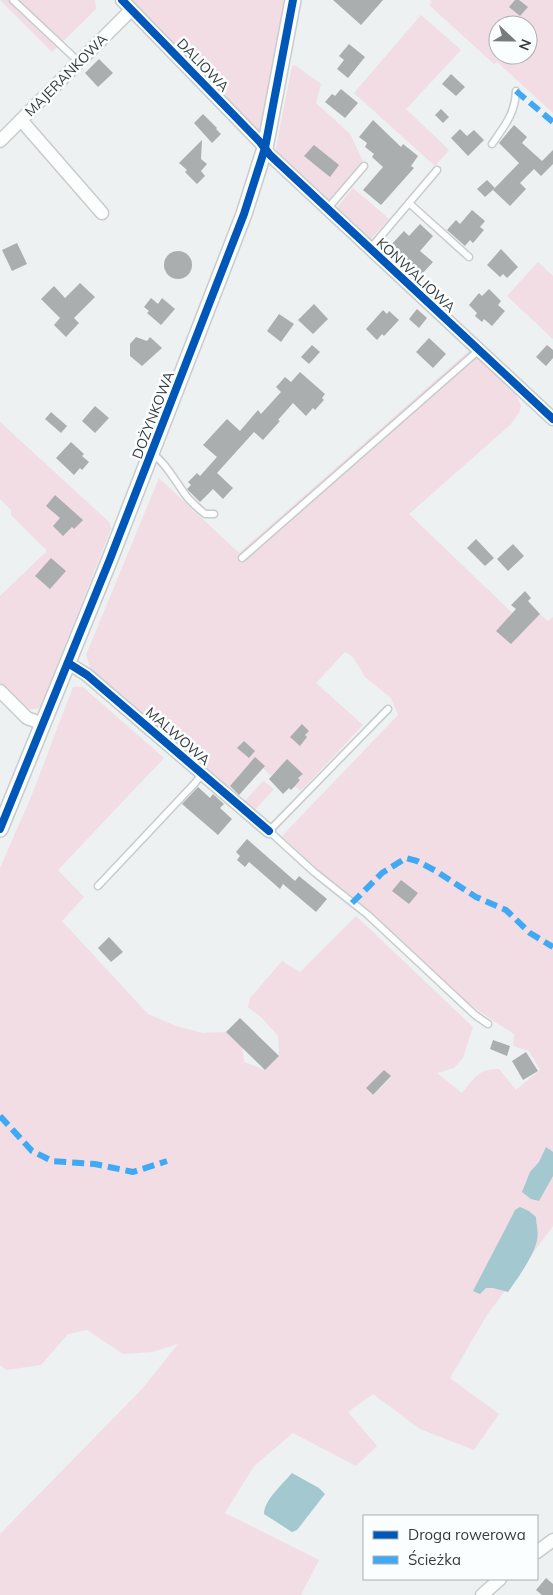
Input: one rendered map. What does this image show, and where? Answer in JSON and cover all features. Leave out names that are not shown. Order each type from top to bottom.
[{"type":"street","name":"DALIOWA","points":[[122,0],[265,148]]},
{"type":"street","name":"DOŻYNKOWA","points":[[0,829],[68,663],[244,214],[265,148],[294,0]]},
{"type":"street","name":"MAJERANKOWA","points":[[0,141],[131,10]]},
{"type":"street","points":[[21,120],[102,213]]},
{"type":"street","name":"KONWALIOWA","points":[[265,148],[270,155],[553,419]]},
{"type":"street","name":"MALWOWA","points":[[68,663],[87,674],[269,831]]},
{"type":"street","points":[[0,691],[27,718],[43,724]]},
{"type":"street","points":[[538,1551],[553,1540]]},
{"type":"street","points":[[482,1595],[499,1580]]},
{"type":"lane","points":[[13,0],[79,62]]},
{"type":"lane","points":[[492,144],[511,116],[515,107],[516,91]]},
{"type":"lane","points":[[328,208],[364,166]]},
{"type":"lane","points":[[370,249],[437,170]]},
{"type":"lane","points":[[409,202],[469,257]]},
{"type":"lane","points":[[242,558],[479,350]]},
{"type":"lane","points":[[151,453],[160,459],[167,471],[197,507],[205,514],[214,514]]},
{"type":"lane","points":[[388,709],[269,831],[314,872],[368,915],[475,1015],[488,1024]]},
{"type":"lane","points":[[98,886],[195,784],[202,774]]},
{"type":"shaded area","points":[[0,0],[95,0],[96,9],[52,52]]},
{"type":"shaded area","points":[[130,0],[285,0],[259,138]]},
{"type":"shaded area","points":[[430,0],[553,0],[553,113],[500,65],[538,65],[538,15],[488,15],[488,59],[429,5],[432,3]]},
{"type":"shaded area","points":[[421,15],[461,50],[406,109],[449,150],[435,166],[354,93]]},
{"type":"shaded area","points":[[295,65],[321,84],[316,103],[350,134],[363,161],[327,202],[280,159],[276,148],[292,66]]},
{"type":"shaded area","points":[[353,188],[389,219],[369,241],[336,209]]},
{"type":"shaded area","points":[[538,262],[553,276],[553,339],[507,296]]},
{"type":"shaded area","points":[[470,350],[516,394],[521,406],[519,413],[510,425],[409,514],[527,627],[540,614],[548,621],[553,617],[553,1226],[487,1315],[450,1378],[499,1414],[474,1450],[420,1429],[373,1394],[348,1412],[377,1446],[356,1466],[293,1433],[254,1466],[225,1513],[319,1560],[301,1595],[0,1595],[0,1534],[142,1389],[178,1344],[152,1352],[123,1354],[87,1330],[68,1334],[41,1365],[6,1370],[0,1365],[0,868],[31,797],[73,687],[83,687],[164,758],[58,870],[84,897],[62,921],[148,1014],[176,1026],[203,1033],[226,1032],[242,1045],[244,1062],[265,1070],[279,1056],[278,1036],[262,1018],[248,1007],[250,998],[282,961],[300,972],[356,916],[473,1027],[463,1058],[454,1068],[437,1073],[462,1093],[477,1075],[486,1070],[499,1069],[516,1090],[540,1070],[529,1051],[513,1046],[514,1034],[464,1000],[433,975],[282,836],[398,715],[391,698],[365,677],[353,657],[345,652],[316,683],[363,725],[301,791],[295,786],[300,781],[298,778],[302,774],[287,759],[271,776],[261,766],[246,768],[228,788],[91,670],[86,655],[159,478],[239,553]],"holes":[[[384,1070],[391,1077],[373,1096],[366,1088]]]},
{"type":"shaded area","points":[[0,422],[109,522],[111,529],[40,708],[26,710],[0,683],[0,596],[47,551],[11,515],[11,510],[0,499]]},
{"type":"shaded area","points":[[263,781],[274,789],[254,811],[244,802]]},
{"type":"water","points":[[546,1147],[553,1152],[553,1176],[539,1201],[531,1199],[522,1192],[530,1172],[539,1162]]},
{"type":"water","points":[[520,1207],[536,1217],[538,1237],[529,1260],[508,1292],[493,1288],[486,1288],[480,1294],[473,1291],[515,1210]]},
{"type":"water","points":[[292,1473],[319,1488],[325,1494],[297,1530],[292,1532],[264,1514],[270,1498]]},
{"type":"building","points":[[333,0],[383,0],[361,25]]},
{"type":"building","points":[[515,0],[519,0],[528,7],[519,15],[509,7]]},
{"type":"building","points":[[349,44],[365,57],[348,78],[337,69],[344,60],[339,56]]},
{"type":"building","points":[[99,59],[113,73],[98,87],[85,73]]},
{"type":"building","points":[[451,74],[465,87],[456,96],[442,84]]},
{"type":"building","points":[[341,89],[358,103],[345,118],[325,102],[332,94],[335,96]]},
{"type":"building","points":[[441,109],[449,117],[443,123],[435,115]]},
{"type":"building","points":[[203,114],[221,134],[212,143],[194,123]]},
{"type":"building","points":[[373,120],[401,147],[403,144],[418,156],[411,166],[414,168],[381,205],[363,190],[383,167],[372,157],[374,154],[365,147],[367,143],[359,137]]},
{"type":"building","points":[[514,125],[527,137],[522,143],[542,161],[553,150],[553,164],[541,176],[534,169],[520,183],[526,189],[510,206],[493,190],[519,163],[499,143]]},
{"type":"building","points":[[460,129],[467,136],[474,130],[484,140],[468,156],[451,138]]},
{"type":"building","points":[[202,140],[201,159],[207,164],[201,171],[205,176],[197,184],[185,172],[187,170],[179,163]]},
{"type":"building","points":[[314,145],[339,165],[330,177],[304,156]]},
{"type":"building","points":[[487,180],[495,188],[485,197],[477,189]]},
{"type":"building","points":[[472,210],[485,221],[480,227],[484,230],[473,243],[470,240],[465,246],[447,230],[456,220],[460,224]]},
{"type":"building","points":[[420,224],[433,236],[420,251],[433,262],[421,275],[389,247],[404,231],[409,236]]},
{"type":"building","points":[[17,243],[27,264],[12,271],[2,250]]},
{"type":"building","points":[[501,249],[518,267],[507,278],[503,274],[500,277],[487,265]]},
{"type":"building","points":[[178,251],[188,255],[192,265],[188,275],[178,279],[168,275],[164,265],[168,255]]},
{"type":"building","points":[[80,283],[95,297],[74,318],[79,323],[66,337],[54,325],[60,318],[41,299],[54,286],[65,298]]},
{"type":"building","points":[[489,289],[501,301],[498,305],[505,311],[492,326],[484,319],[482,322],[475,316],[477,313],[469,305],[479,293],[482,296]]},
{"type":"building","points":[[151,298],[158,304],[162,298],[175,309],[161,325],[147,313],[149,311],[144,307]]},
{"type":"building","points":[[314,304],[328,319],[313,334],[298,320]]},
{"type":"building","points":[[417,309],[427,318],[419,328],[409,319]]},
{"type":"building","points":[[383,310],[387,314],[389,311],[399,320],[384,336],[382,334],[377,340],[366,329]]},
{"type":"building","points":[[279,314],[294,324],[281,342],[267,331]]},
{"type":"building","points":[[136,337],[147,341],[150,337],[162,348],[142,366],[130,356],[130,344]]},
{"type":"building","points":[[429,338],[446,354],[433,368],[416,352]]},
{"type":"building","points":[[312,345],[320,352],[309,364],[301,357]]},
{"type":"building","points":[[547,345],[553,350],[553,358],[546,366],[536,357]]},
{"type":"building","points":[[300,372],[325,394],[322,398],[324,400],[306,416],[293,403],[263,440],[254,432],[217,473],[233,488],[223,499],[213,489],[200,502],[187,489],[191,485],[188,482],[197,473],[200,476],[217,457],[203,445],[227,419],[240,431],[258,410],[261,414],[281,392],[276,387],[285,377],[291,382]]},
{"type":"building","points":[[95,406],[109,418],[95,433],[82,421]]},
{"type":"building","points":[[51,412],[67,426],[61,433],[45,419]]},
{"type":"building","points":[[71,442],[84,454],[82,456],[89,462],[74,475],[56,458]]},
{"type":"building","points":[[55,495],[83,520],[63,536],[53,526],[60,518],[46,506]]},
{"type":"building","points":[[476,539],[494,558],[485,566],[467,548]]},
{"type":"building","points":[[513,544],[524,556],[508,571],[497,559]]},
{"type":"building","points":[[51,558],[66,571],[50,589],[35,576]]},
{"type":"building","points":[[525,591],[531,598],[528,601],[540,614],[511,644],[496,631],[516,609],[511,605]]},
{"type":"building","points":[[302,724],[309,731],[300,746],[290,737]]},
{"type":"building","points":[[244,741],[255,751],[249,758],[237,748]]},
{"type":"building","points":[[255,757],[265,766],[239,795],[230,786]]},
{"type":"building","points":[[287,759],[303,774],[298,778],[300,780],[291,790],[289,788],[283,794],[269,779]]},
{"type":"building","points":[[198,787],[210,798],[213,794],[224,804],[220,808],[232,819],[218,835],[182,804]]},
{"type":"building","points":[[247,839],[295,881],[299,876],[327,899],[316,912],[283,884],[280,889],[249,862],[245,867],[237,860],[240,856],[236,852]]},
{"type":"building","points":[[401,880],[418,893],[409,904],[392,891]]},
{"type":"building","points":[[109,937],[123,952],[111,962],[98,948]]},
{"type":"building","points":[[240,1018],[279,1056],[265,1070],[226,1032]]},
{"type":"building","points":[[493,1040],[510,1046],[507,1056],[490,1049]]},
{"type":"building","points":[[526,1052],[538,1071],[523,1080],[512,1061]]},
{"type":"building","points":[[384,1070],[391,1076],[373,1095],[366,1088]]},
{"type":"building","points":[[546,1578],[553,1584],[553,1595],[542,1595],[536,1590]]},
{"type":"marked path","points":[[516,91],[553,122]]},
{"type":"marked path","points":[[352,903],[382,873],[406,858],[417,861],[476,897],[506,910],[530,933],[553,947]]},
{"type":"marked path","points":[[0,1116],[32,1151],[52,1161],[95,1164],[133,1172],[167,1161]]},
{"type":"cycle path","points":[[122,0],[260,142],[270,155],[553,419]]},
{"type":"cycle path","points":[[0,829],[110,559],[244,214],[265,148],[293,0]]},
{"type":"cycle path","points":[[68,663],[87,675],[269,831]]}]
